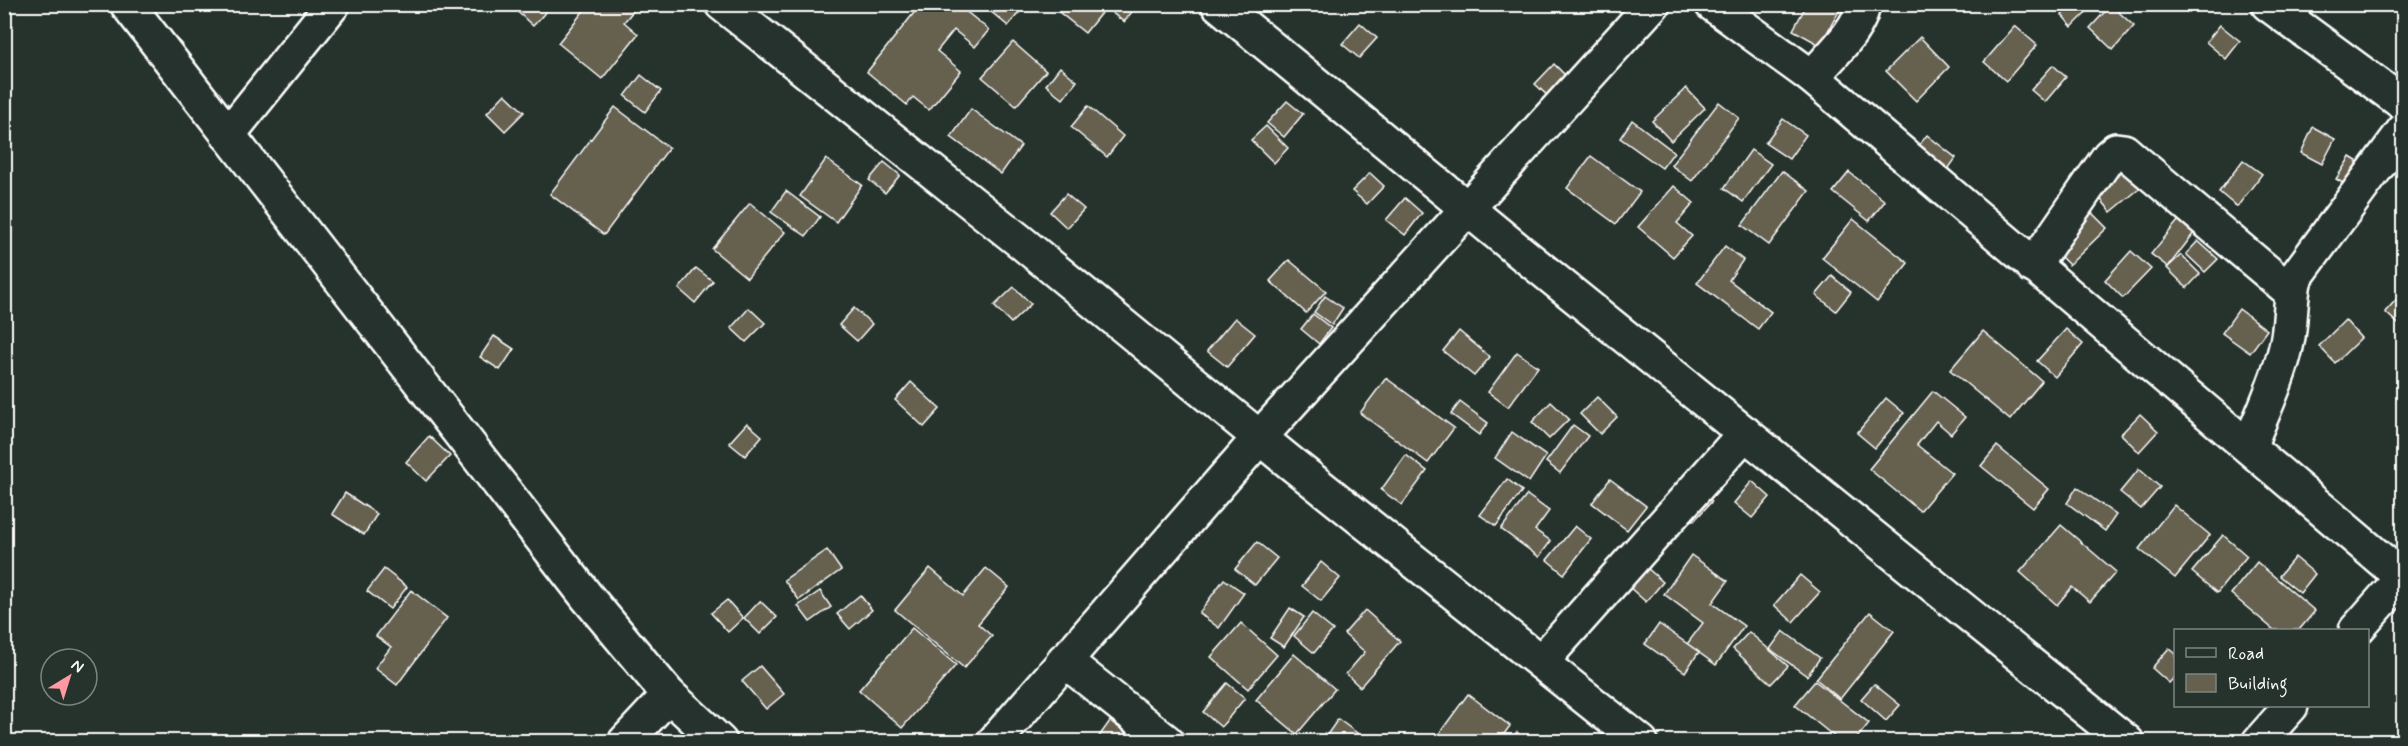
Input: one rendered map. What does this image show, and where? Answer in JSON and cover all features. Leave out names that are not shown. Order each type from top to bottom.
[{"type":"street","points":[[127,4],[572,578],[669,695],[720,741]]},
{"type":"street","points":[[228,135],[333,4]]},
{"type":"street","points":[[722,4],[1641,741]]},
{"type":"street","points":[[1218,4],[1466,208],[2127,741]]},
{"type":"street","points":[[994,741],[1260,437],[1653,4]]},
{"type":"street","points":[[1712,4],[1812,77],[2403,579],[2357,629]]},
{"type":"street","points":[[1812,77],[1856,25],[1862,15],[1863,4]]},
{"type":"street","points":[[2268,4],[2403,104]]},
{"type":"street","points":[[2249,447],[2286,349],[2290,328],[2291,292],[2295,278],[2403,130]]},
{"type":"street","points":[[2033,266],[2109,156],[2116,150],[2124,151],[2291,292]]},
{"type":"street","points":[[1541,662],[1745,433]]},
{"type":"street","points":[[1064,660],[1167,741]]},
{"type":"street","points":[[626,741],[669,695]]},
{"type":"street","points":[[2259,741],[2289,707]]},
{"type":"building","points":[[509,4],[549,4],[551,6],[533,26]]},
{"type":"building","points":[[589,4],[639,4],[624,22],[638,34],[602,79],[558,43]]},
{"type":"building","points":[[921,4],[957,4],[989,30],[975,47],[954,30],[937,51],[961,71],[929,110],[913,97],[907,105],[867,72]]},
{"type":"building","points":[[982,4],[1026,4],[1008,26]]},
{"type":"building","points":[[1057,4],[1090,4],[1101,13],[1085,33],[1054,8]]},
{"type":"building","points":[[1109,4],[1138,4],[1124,22],[1106,8]]},
{"type":"building","points":[[1807,4],[1843,4],[1820,45],[1793,30]]},
{"type":"building","points":[[2072,4],[2094,5],[2072,27],[2062,15]]},
{"type":"building","points":[[2111,5],[2134,26],[2113,50],[2090,28]]},
{"type":"building","points":[[1360,23],[1377,38],[1359,58],[1342,44]]},
{"type":"building","points":[[2220,25],[2240,41],[2226,59],[2206,42]]},
{"type":"building","points":[[2015,26],[2037,45],[2006,81],[1984,62]]},
{"type":"building","points":[[1920,37],[1949,67],[1916,101],[1886,71]]},
{"type":"building","points":[[1013,42],[1046,71],[1016,106],[982,77]]},
{"type":"building","points":[[1554,64],[1569,79],[1551,99],[1535,84]]},
{"type":"building","points":[[2053,65],[2066,77],[2045,102],[2031,90]]},
{"type":"building","points":[[1060,67],[1077,81],[1063,99],[1046,85]]},
{"type":"building","points":[[641,75],[661,91],[645,112],[625,96]]},
{"type":"building","points":[[1686,88],[1705,108],[1671,141],[1652,121]]},
{"type":"building","points":[[505,94],[524,112],[505,131],[487,113]]},
{"type":"building","points":[[1287,101],[1303,114],[1284,137],[1267,123]]},
{"type":"building","points":[[1719,102],[1739,118],[1692,181],[1671,165]]},
{"type":"building","points":[[1088,106],[1123,136],[1107,157],[1071,127]]},
{"type":"building","points":[[615,107],[669,148],[604,235],[550,194]]},
{"type":"building","points":[[971,109],[1021,146],[1001,174],[951,137]]},
{"type":"building","points":[[1783,119],[1806,135],[1789,159],[1765,143]]},
{"type":"building","points":[[1632,120],[1674,152],[1662,168],[1620,138]]},
{"type":"building","points":[[1266,126],[1288,148],[1274,163],[1251,140]]},
{"type":"building","points":[[2313,127],[2335,139],[2322,164],[2301,153]]},
{"type":"building","points":[[1927,135],[1956,158],[1946,172],[1916,149]]},
{"type":"building","points":[[1751,150],[1771,164],[1743,202],[1724,188]]},
{"type":"building","points":[[1591,156],[1640,192],[1616,224],[1567,188]]},
{"type":"building","points":[[2350,157],[2370,169],[2356,191],[2336,179]]},
{"type":"building","points":[[826,159],[862,185],[836,222],[800,196]]},
{"type":"building","points":[[2133,160],[2150,180],[2111,212],[2095,192]]},
{"type":"building","points":[[2243,160],[2262,174],[2237,207],[2219,192]]},
{"type":"building","points":[[884,162],[900,175],[885,193],[869,180]]},
{"type":"building","points":[[1782,171],[1809,191],[1769,245],[1742,225]]},
{"type":"building","points":[[1849,172],[1885,201],[1869,221],[1833,192]]},
{"type":"building","points":[[1370,173],[1384,186],[1367,204],[1352,191]]},
{"type":"building","points":[[1674,186],[1694,203],[1677,223],[1692,236],[1673,257],[1638,227]]},
{"type":"building","points":[[786,191],[820,217],[806,236],[771,212]]},
{"type":"building","points":[[1066,194],[1084,209],[1067,228],[1050,212]]},
{"type":"building","points":[[1405,198],[1422,213],[1405,235],[1386,220]]},
{"type":"building","points":[[750,203],[785,232],[747,278],[712,249]]},
{"type":"building","points":[[2090,211],[2107,228],[2069,265],[2052,248]]},
{"type":"building","points":[[2182,216],[2197,229],[2168,267],[2151,254]]},
{"type":"building","points":[[1853,219],[1908,263],[1877,302],[1822,258]]},
{"type":"building","points":[[2198,241],[2218,259],[2205,272],[2186,254]]},
{"type":"building","points":[[1725,246],[1743,260],[1729,280],[1771,312],[1758,329],[1697,283]]},
{"type":"building","points":[[2131,251],[2151,269],[2123,298],[2105,280]]},
{"type":"building","points":[[2181,255],[2200,274],[2187,288],[2167,268]]},
{"type":"building","points":[[1289,260],[1326,291],[1306,313],[1270,281]]},
{"type":"building","points":[[696,268],[713,281],[695,303],[679,289]]},
{"type":"building","points":[[1832,276],[1851,292],[1836,311],[1816,295]]},
{"type":"building","points":[[1014,287],[1031,304],[1011,323],[994,306]]},
{"type":"building","points":[[2404,293],[2404,329],[2385,312]]},
{"type":"building","points":[[1325,296],[1343,308],[1332,325],[1314,312]]},
{"type":"building","points":[[749,308],[765,323],[746,342],[731,328]]},
{"type":"building","points":[[854,308],[872,324],[857,341],[839,325]]},
{"type":"building","points":[[2239,309],[2267,330],[2250,353],[2222,333]]},
{"type":"building","points":[[1313,314],[1331,328],[1319,344],[1301,329]]},
{"type":"building","points":[[1235,318],[1255,334],[1227,367],[1207,351]]},
{"type":"building","points":[[2345,320],[2361,338],[2335,363],[2319,346]]},
{"type":"building","points":[[2066,329],[2083,344],[2055,377],[2037,361]]},
{"type":"building","points":[[1459,331],[1490,357],[1474,376],[1443,351]]},
{"type":"building","points":[[1983,331],[2042,381],[2010,420],[1950,370]]},
{"type":"building","points":[[494,336],[514,349],[500,370],[480,357]]},
{"type":"building","points":[[1517,352],[1538,367],[1508,407],[1488,392]]},
{"type":"building","points":[[1386,378],[1454,428],[1428,463],[1360,413]]},
{"type":"building","points":[[911,382],[940,409],[924,427],[895,400]]},
{"type":"building","points":[[1933,391],[1965,417],[1951,434],[1936,421],[1917,445],[1952,473],[1920,511],[1869,469]]},
{"type":"building","points":[[1597,397],[1617,417],[1600,434],[1580,414]]},
{"type":"building","points":[[1886,398],[1904,413],[1875,448],[1857,433]]},
{"type":"building","points":[[1460,402],[1488,423],[1479,435],[1451,414]]},
{"type":"building","points":[[1551,402],[1569,419],[1549,439],[1532,422]]},
{"type":"building","points":[[2140,414],[2158,431],[2139,452],[2121,434]]},
{"type":"building","points":[[747,423],[762,436],[745,456],[729,443]]},
{"type":"building","points":[[1573,425],[1588,436],[1560,473],[1546,462]]},
{"type":"building","points":[[1512,432],[1546,456],[1529,482],[1495,458]]},
{"type":"building","points":[[429,436],[450,456],[426,481],[406,462]]},
{"type":"building","points":[[1997,446],[2049,489],[2033,508],[1981,466]]},
{"type":"building","points":[[1406,455],[1427,471],[1402,505],[1381,490]]},
{"type":"building","points":[[2139,469],[2160,487],[2141,509],[2120,492]]},
{"type":"building","points":[[1507,479],[1522,491],[1496,526],[1480,515]]},
{"type":"building","points":[[1610,479],[1646,506],[1627,530],[1592,503]]},
{"type":"building","points":[[1752,481],[1770,497],[1752,518],[1734,503]]},
{"type":"building","points":[[2077,487],[2116,515],[2105,531],[2067,503]]},
{"type":"building","points":[[1696,488],[1712,501],[1694,521],[1679,508]]},
{"type":"building","points":[[345,493],[377,514],[364,535],[332,514]]},
{"type":"building","points":[[1527,495],[1549,511],[1535,530],[1551,541],[1539,557],[1501,529]]},
{"type":"building","points":[[2174,505],[2210,535],[2175,578],[2139,549]]},
{"type":"building","points":[[2061,525],[2116,572],[2090,602],[2072,587],[2057,605],[2020,572]]},
{"type":"building","points":[[1575,526],[1591,539],[1564,574],[1547,560]]},
{"type":"building","points":[[2223,535],[2247,556],[2217,593],[2192,572]]},
{"type":"building","points":[[1257,542],[1277,558],[1255,585],[1235,569]]},
{"type":"building","points":[[827,550],[841,570],[799,600],[784,580]]},
{"type":"building","points":[[1691,555],[1728,581],[1712,603],[1744,626],[1716,665],[1687,644],[1703,623],[1664,594]]},
{"type":"building","points":[[2295,557],[2315,574],[2300,593],[2279,576]]},
{"type":"building","points":[[1321,562],[1340,578],[1321,601],[1302,586]]},
{"type":"building","points":[[2257,562],[2315,611],[2300,629],[2273,629],[2231,594]]},
{"type":"building","points":[[1646,567],[1663,582],[1646,602],[1629,587]]},
{"type":"building","points":[[930,568],[963,596],[986,568],[1009,587],[978,624],[992,636],[964,668],[895,610]]},
{"type":"building","points":[[384,569],[407,587],[390,609],[367,591]]},
{"type":"building","points":[[1800,575],[1820,592],[1793,622],[1774,605]]},
{"type":"building","points":[[1224,579],[1244,593],[1219,628],[1199,613]]},
{"type":"building","points":[[411,590],[447,618],[397,685],[375,668],[391,647],[376,636]]},
{"type":"building","points":[[820,591],[831,607],[810,622],[798,606]]},
{"type":"building","points":[[860,595],[872,610],[850,629],[837,614]]},
{"type":"building","points":[[727,600],[743,618],[728,632],[711,613]]},
{"type":"building","points":[[760,601],[777,617],[760,634],[744,618]]},
{"type":"building","points":[[1290,608],[1304,617],[1284,647],[1270,638]]},
{"type":"building","points":[[1365,610],[1400,641],[1360,687],[1346,674],[1365,652],[1344,634]]},
{"type":"building","points":[[1870,612],[1894,631],[1840,699],[1816,679]]},
{"type":"building","points":[[1312,613],[1333,630],[1314,653],[1294,636]]},
{"type":"building","points":[[1241,623],[1277,655],[1248,689],[1211,657]]},
{"type":"building","points":[[1659,624],[1699,652],[1685,672],[1645,644]]},
{"type":"building","points":[[912,628],[956,665],[902,728],[859,690]]},
{"type":"building","points":[[1783,631],[1820,658],[1807,676],[1770,649]]},
{"type":"building","points":[[1749,632],[1788,666],[1771,684],[1733,649]]},
{"type":"building","points":[[2169,648],[2174,652],[2174,678],[2169,683],[2152,668]]},
{"type":"building","points":[[1294,654],[1335,689],[1297,734],[1256,700]]},
{"type":"building","points":[[760,666],[784,694],[766,709],[742,681]]},
{"type":"building","points":[[1815,681],[1869,723],[1854,742],[1841,742],[1795,705]]},
{"type":"building","points":[[1227,683],[1245,698],[1221,727],[1203,712]]},
{"type":"building","points":[[1874,684],[1900,705],[1886,721],[1861,699]]},
{"type":"building","points":[[1468,694],[1510,726],[1498,742],[1433,742]]},
{"type":"building","points":[[1338,719],[1365,739],[1363,742],[1322,742]]},
{"type":"building","points":[[1110,721],[1138,742],[1095,742]]},
{"type":"building","points":[[1517,732],[1526,742],[1507,742]]}]
